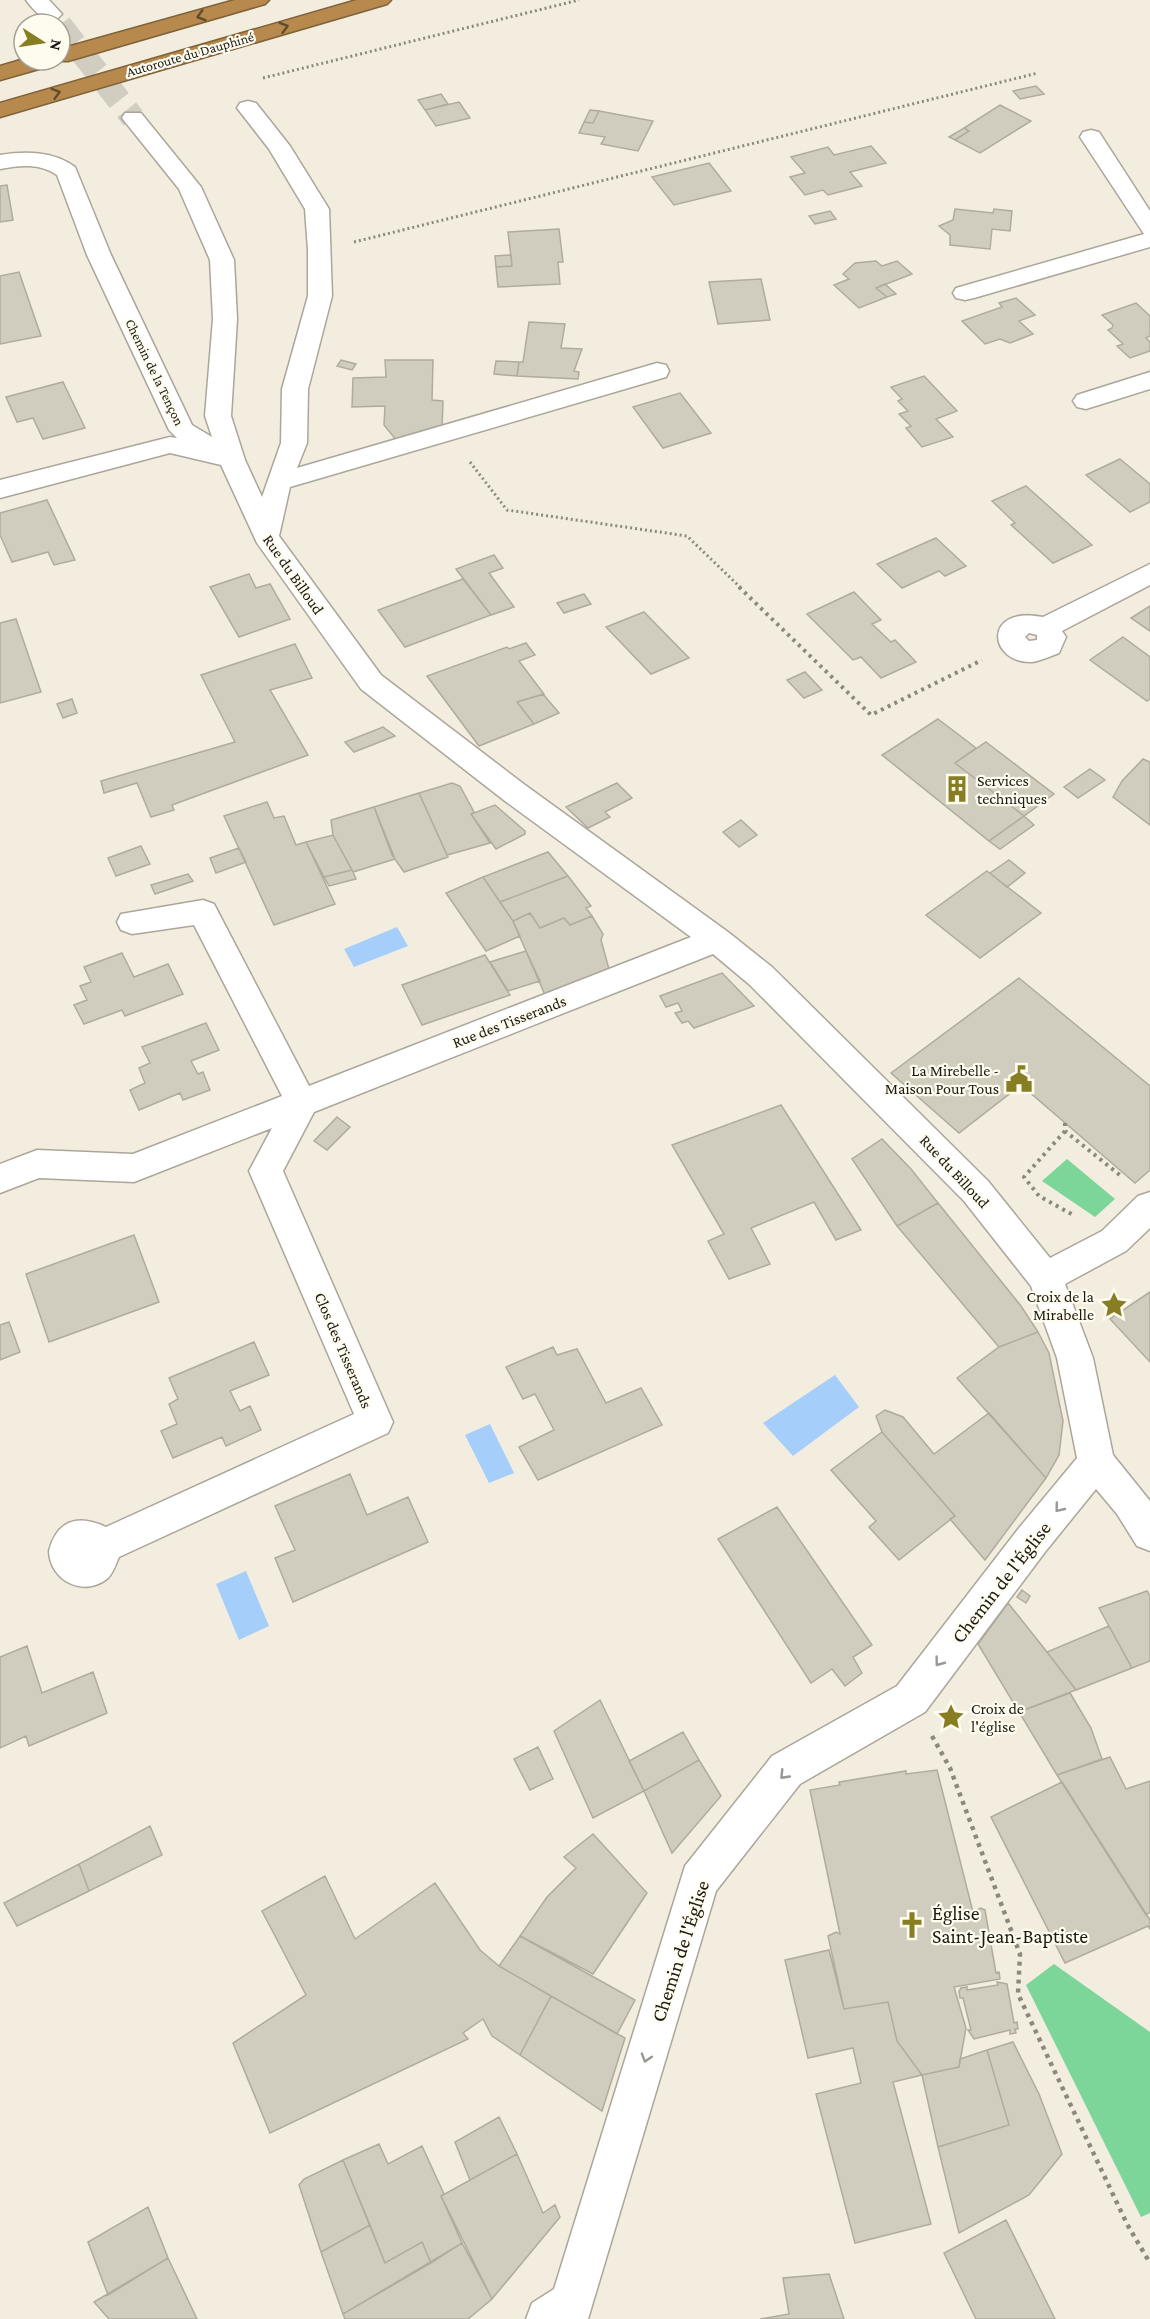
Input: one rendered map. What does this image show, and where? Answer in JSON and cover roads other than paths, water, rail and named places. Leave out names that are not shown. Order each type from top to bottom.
[{"type":"highway","points":[[72,53],[258,0]]},
{"type":"highway","name":"Autoroute du Dauphiné","points":[[0,110],[380,0]]},
{"type":"street","points":[[248,108],[279,146],[317,209],[320,250],[320,296],[295,389],[294,443],[278,482],[266,537]]},
{"type":"street","name":"Rue du Billoud","points":[[134,118],[190,187],[222,260],[225,319],[218,416],[232,460],[266,537],[371,682],[515,793],[668,903],[761,976],[976,1191],[1045,1278],[1075,1358],[1096,1462]]},
{"type":"street","points":[[1091,137],[1150,229]]},
{"type":"street","name":"Chemin de la Tençon","points":[[0,162],[17,159],[38,160],[55,163],[67,172],[99,255],[182,430],[232,460]]},
{"type":"street","points":[[965,293],[1150,240]]},
{"type":"street","points":[[278,482],[657,371]]},
{"type":"street","points":[[1086,402],[1150,380]]},
{"type":"street","name":"Chemin de la Tençon","points":[[0,489],[170,445],[232,460]]},
{"type":"street","points":[[1014,644],[1031,652],[1044,650],[1049,646],[1052,637],[1046,627],[1150,573]]},
{"type":"street","points":[[0,1179],[37,1164],[134,1168],[302,1103],[203,912],[132,922]]},
{"type":"street","name":"Rue des Tisserands","points":[[302,1103],[717,940]]},
{"type":"street","name":"Clos des Tisserands","points":[[101,1547],[375,1422],[266,1171],[302,1103]]},
{"type":"street","points":[[1045,1278],[1114,1241],[1150,1206]]},
{"type":"street","points":[[1096,1462],[1130,1502],[1150,1534]]},
{"type":"street","name":"Chemin de l'Église","points":[[565,2314],[699,1880],[786,1770],[911,1699],[1032,1540],[1096,1462]]},
{"type":"water","points":[[397,927],[408,946],[354,967],[344,949]]},
{"type":"water","points":[[835,1375],[859,1407],[793,1456],[763,1423]]},
{"type":"water","points":[[490,1424],[514,1473],[489,1483],[465,1435]]},
{"type":"water","points":[[246,1571],[269,1626],[239,1640],[216,1584]]},
{"type":"tunnel","points":[[72,40],[133,118]]},
{"type":"place","name":"Services techniques","points":[[957,789]]},
{"type":"place","name":"La Mirebelle - Maison Pour Tous","points":[[1019,1079]]},
{"type":"place","name":"Croix de la Mirabelle","points":[[1114,1305]]},
{"type":"place","name":"Croix de l'église","points":[[951,1717]]},
{"type":"place","name":"Église Saint-Jean-Baptiste","points":[[912,1925]]}]
